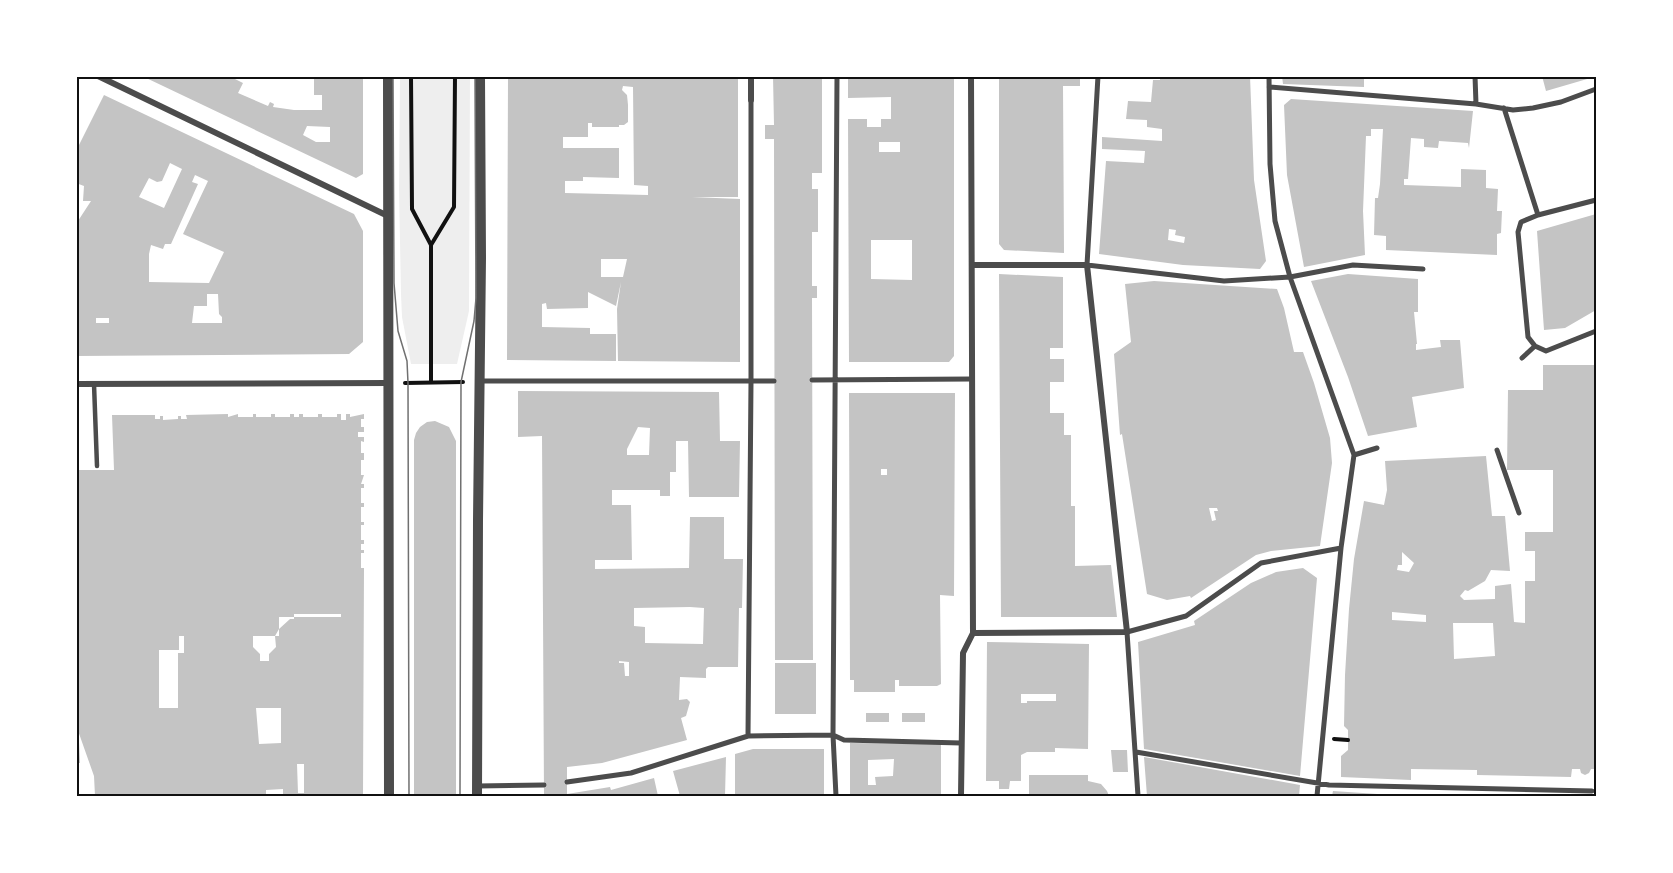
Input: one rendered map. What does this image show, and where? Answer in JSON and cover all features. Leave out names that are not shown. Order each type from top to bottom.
[{"type":"street","points":[[98,76],[388,216]]},
{"type":"street","points":[[388,76],[389,796]]},
{"type":"street","points":[[480,76],[477,791],[544,785]]},
{"type":"street","points":[[748,736],[751,76]]},
{"type":"street","points":[[836,796],[833,735],[837,76]]},
{"type":"street","points":[[961,796],[963,653],[973,633],[971,76]]},
{"type":"street","points":[[1098,76],[1087,265],[1127,632],[1138,796]]},
{"type":"street","points":[[1269,76],[1270,164],[1275,221],[1290,277],[1354,455],[1341,548],[1317,796]]},
{"type":"street","points":[[1475,76],[1476,104]]},
{"type":"street","points":[[1269,87],[1504,108],[1533,108],[1561,102],[1596,89]]},
{"type":"street","points":[[1504,108],[1538,215]]},
{"type":"street","points":[[1596,200],[1538,215],[1521,222],[1518,232],[1528,337],[1535,346],[1546,351],[1596,331]]},
{"type":"street","points":[[972,265],[1087,265],[1224,281],[1290,277],[1353,265],[1423,269]]},
{"type":"street","points":[[1522,358],[1535,346]]},
{"type":"street","points":[[812,380],[972,379]]},
{"type":"street","points":[[480,381],[774,381]]},
{"type":"street","points":[[76,384],[389,383]]},
{"type":"street","points":[[1354,455],[1377,448]]},
{"type":"street","points":[[1497,450],[1519,513]]},
{"type":"street","points":[[973,633],[1127,632],[1186,616],[1261,562],[1341,548]]},
{"type":"street","points":[[567,782],[631,773],[748,736],[833,735],[844,740],[961,743]]},
{"type":"street","points":[[1136,752],[1329,785],[1592,791]]},
{"type":"lane","points":[[94,384],[97,466]]},
{"type":"path","points":[[411,76],[412,209],[431,245],[431,382]]},
{"type":"path","points":[[431,245],[454,207],[455,76]]},
{"type":"path","points":[[389,383],[480,381]]},
{"type":"shaded area","points":[[400,77],[470,77],[469,311],[457,364],[411,364],[402,317],[401,294]]},
{"type":"building","points":[[142,76],[229,76],[243,83],[238,93],[268,106],[270,102],[274,104],[273,107],[322,110],[322,95],[314,95],[314,76],[363,76],[363,174],[356,178]],"holes":[[[307,126],[330,127],[330,142],[316,142],[303,135]]]},
{"type":"building","points":[[508,76],[738,76],[738,197],[692,197],[740,199],[740,362],[618,361],[617,309],[621,282],[616,306],[588,292],[588,308],[547,309],[546,303],[542,304],[542,327],[590,328],[590,334],[616,334],[616,361],[507,360]],"holes":[[[623,86],[633,87],[634,185],[648,186],[648,195],[565,193],[565,181],[583,181],[583,177],[619,178],[619,148],[563,148],[563,137],[588,137],[588,123],[592,123],[592,127],[619,127],[628,122],[627,95],[622,90]],[[601,259],[627,259],[623,277],[601,277]]]},
{"type":"building","points":[[773,76],[822,76],[822,173],[812,173],[812,189],[818,189],[818,232],[812,232],[812,286],[817,286],[817,298],[812,298],[813,660],[775,660],[774,139],[765,139],[765,125],[774,125]]},
{"type":"building","points":[[848,76],[954,76],[954,356],[949,362],[849,362],[848,119],[867,119],[867,127],[881,127],[881,119],[891,119],[891,97],[848,98]],"holes":[[[879,142],[900,142],[900,152],[879,152]],[[871,240],[912,240],[912,280],[871,279]]]},
{"type":"building","points":[[999,76],[1080,76],[1080,86],[1063,86],[1064,253],[1004,250],[999,244]]},
{"type":"building","points":[[1160,76],[1250,76],[1254,180],[1266,261],[1260,269],[1183,265],[1099,254],[1106,161],[1144,163],[1145,151],[1102,149],[1102,137],[1162,141],[1162,129],[1147,127],[1147,120],[1126,119],[1128,101],[1151,102],[1153,80],[1160,80]],"holes":[[[1169,229],[1176,230],[1175,235],[1185,237],[1184,243],[1168,240]]]},
{"type":"building","points":[[1282,76],[1364,76],[1364,87],[1283,84]]},
{"type":"building","points":[[1542,76],[1594,76],[1594,77],[1546,91]]},
{"type":"building","points":[[104,95],[354,214],[363,231],[363,342],[349,354],[77,356],[76,224],[91,201],[83,201],[84,186],[76,183],[76,151]],"holes":[[[170,163],[182,169],[164,208],[139,197],[149,178],[157,182],[162,181]],[[195,175],[208,181],[183,234],[224,252],[209,283],[149,282],[151,245],[163,249],[165,244],[171,244],[198,184],[192,182]],[[207,294],[218,294],[222,323],[192,323],[194,306],[207,306]],[[96,318],[109,318],[109,323],[96,323]]]},
{"type":"building","points":[[1291,99],[1473,111],[1469,148],[1468,143],[1439,141],[1438,148],[1424,147],[1424,139],[1411,138],[1408,179],[1404,179],[1404,185],[1461,187],[1461,169],[1486,170],[1486,188],[1498,189],[1497,211],[1502,211],[1501,233],[1497,234],[1497,255],[1386,250],[1386,236],[1374,235],[1375,198],[1378,198],[1380,184],[1383,129],[1371,129],[1371,136],[1366,136],[1363,211],[1365,255],[1304,267],[1287,175],[1284,105]]},
{"type":"building","points":[[1596,214],[1596,310],[1565,328],[1544,330],[1537,231]]},
{"type":"building","points":[[999,274],[1063,277],[1063,348],[1050,348],[1050,359],[1064,359],[1064,382],[1050,382],[1050,413],[1064,413],[1064,435],[1071,435],[1071,506],[1075,506],[1075,566],[1111,565],[1117,617],[1001,617]]},
{"type":"building","points":[[1348,274],[1418,279],[1418,312],[1414,312],[1416,350],[1441,347],[1440,340],[1460,340],[1464,388],[1412,397],[1417,427],[1368,436],[1311,281]]},
{"type":"building","points":[[1154,281],[1277,289],[1284,308],[1294,352],[1303,352],[1330,438],[1332,463],[1320,546],[1271,551],[1256,555],[1191,598],[1190,596],[1167,600],[1147,594],[1122,434],[1120,435],[1114,354],[1131,342],[1125,284]],"holes":[[[1209,508],[1217,508],[1218,511],[1214,511],[1216,520],[1212,521]]]},
{"type":"building","points":[[1543,365],[1596,365],[1596,769],[1591,769],[1585,775],[1580,769],[1572,769],[1571,777],[1477,775],[1477,770],[1411,769],[1411,780],[1341,777],[1341,756],[1348,750],[1348,730],[1344,726],[1349,609],[1354,559],[1364,501],[1384,505],[1387,490],[1385,461],[1486,456],[1492,516],[1505,516],[1510,571],[1491,570],[1485,581],[1468,591],[1465,590],[1460,596],[1464,600],[1495,599],[1495,586],[1511,584],[1514,622],[1525,623],[1525,581],[1535,581],[1535,551],[1525,551],[1525,532],[1553,532],[1553,470],[1507,470],[1508,390],[1543,390]],"holes":[[[1402,552],[1414,563],[1409,572],[1397,570],[1398,565],[1402,565]],[[1392,612],[1426,615],[1426,622],[1392,620]],[[1453,623],[1493,623],[1495,656],[1454,659]]]},
{"type":"building","points":[[518,391],[719,392],[720,441],[740,441],[739,497],[689,497],[688,441],[676,441],[676,472],[670,472],[670,496],[660,496],[660,490],[612,490],[612,505],[631,505],[632,560],[595,560],[595,569],[689,568],[690,517],[724,517],[724,559],[743,559],[738,667],[708,667],[706,678],[680,677],[679,700],[687,699],[690,702],[686,716],[681,718],[687,740],[602,763],[567,767],[567,794],[610,787],[611,790],[654,778],[658,796],[544,796],[542,436],[518,437]],"holes":[[[638,427],[650,428],[649,455],[627,455],[627,449]],[[634,608],[704,608],[703,644],[645,643],[645,627],[634,626]],[[619,661],[629,662],[629,676],[625,676],[624,663],[619,663]]]},
{"type":"building","points":[[849,393],[955,393],[954,596],[940,595],[941,684],[937,686],[899,686],[899,680],[895,680],[895,692],[854,692],[854,680],[850,680]],"holes":[[[881,469],[887,469],[887,475],[881,475]]]},
{"type":"building","points":[[228,414],[228,417],[238,414],[238,417],[253,417],[253,414],[256,414],[256,417],[271,417],[271,414],[275,414],[275,417],[290,417],[290,414],[294,414],[294,417],[299,417],[299,414],[303,414],[303,417],[318,417],[318,414],[322,414],[322,417],[337,417],[337,414],[341,414],[341,420],[346,420],[346,414],[350,414],[350,417],[364,414],[361,427],[364,427],[364,432],[358,432],[358,437],[364,437],[364,442],[361,441],[361,453],[364,453],[364,460],[361,460],[361,475],[364,475],[361,484],[364,484],[364,488],[361,488],[361,503],[364,503],[364,507],[361,507],[361,522],[364,522],[364,525],[361,525],[361,540],[364,540],[364,544],[361,544],[361,550],[364,550],[364,553],[361,553],[361,568],[364,568],[363,796],[283,796],[283,789],[266,790],[266,796],[95,796],[94,776],[76,725],[76,470],[114,470],[112,415],[155,415],[155,419],[163,416],[163,420],[178,419],[178,416],[181,416],[181,419],[187,419],[186,415]],"holes":[[[294,614],[341,614],[341,617],[294,617]],[[279,617],[294,617],[290,619],[279,629]],[[179,636],[184,636],[184,653],[178,653],[178,708],[159,708],[159,650],[179,650]],[[253,636],[275,636],[276,647],[269,654],[269,661],[260,661],[260,654],[253,647]],[[256,708],[281,708],[281,743],[259,744]],[[297,764],[304,764],[304,793],[298,793]]]},
{"type":"building","points":[[435,421],[449,427],[456,441],[456,796],[414,796],[414,440],[420,427],[427,422]]},
{"type":"building","points":[[1303,568],[1317,578],[1300,776],[1144,749],[1138,642],[1195,625],[1194,621],[1251,583],[1276,572]]},
{"type":"building","points":[[987,642],[1089,644],[1088,749],[1055,748],[1055,752],[1027,752],[1021,755],[1021,781],[1010,781],[1009,789],[999,789],[999,781],[986,781]],"holes":[[[1021,694],[1056,694],[1056,701],[1021,703]]]},
{"type":"building","points":[[775,663],[816,663],[816,714],[775,714]]},
{"type":"building","points":[[866,713],[889,713],[889,722],[866,722]]},
{"type":"building","points":[[902,713],[925,713],[925,722],[902,722]]},
{"type":"building","points":[[76,742],[79,742],[80,763],[76,763]]},
{"type":"building","points":[[850,743],[941,744],[941,796],[850,796]],"holes":[[[894,759],[893,776],[875,777],[876,785],[868,785],[868,760]]]},
{"type":"building","points":[[753,749],[824,749],[824,796],[735,796],[735,754]]},
{"type":"building","points":[[1111,750],[1127,750],[1128,772],[1113,772]]},
{"type":"building","points":[[726,757],[725,796],[680,796],[673,771]]},
{"type":"building","points":[[1144,757],[1300,785],[1299,796],[1147,796]]},
{"type":"building","points":[[1029,775],[1088,775],[1088,781],[1101,784],[1109,796],[1029,796]]},
{"type":"building","points":[[1333,791],[1392,795],[1392,796],[1332,796]]},
{"type":"tram line","points":[[393,76],[394,283],[398,331],[407,361],[408,383],[409,796]]},
{"type":"tram line","points":[[460,796],[461,382],[474,321],[476,298],[475,76]]}]
